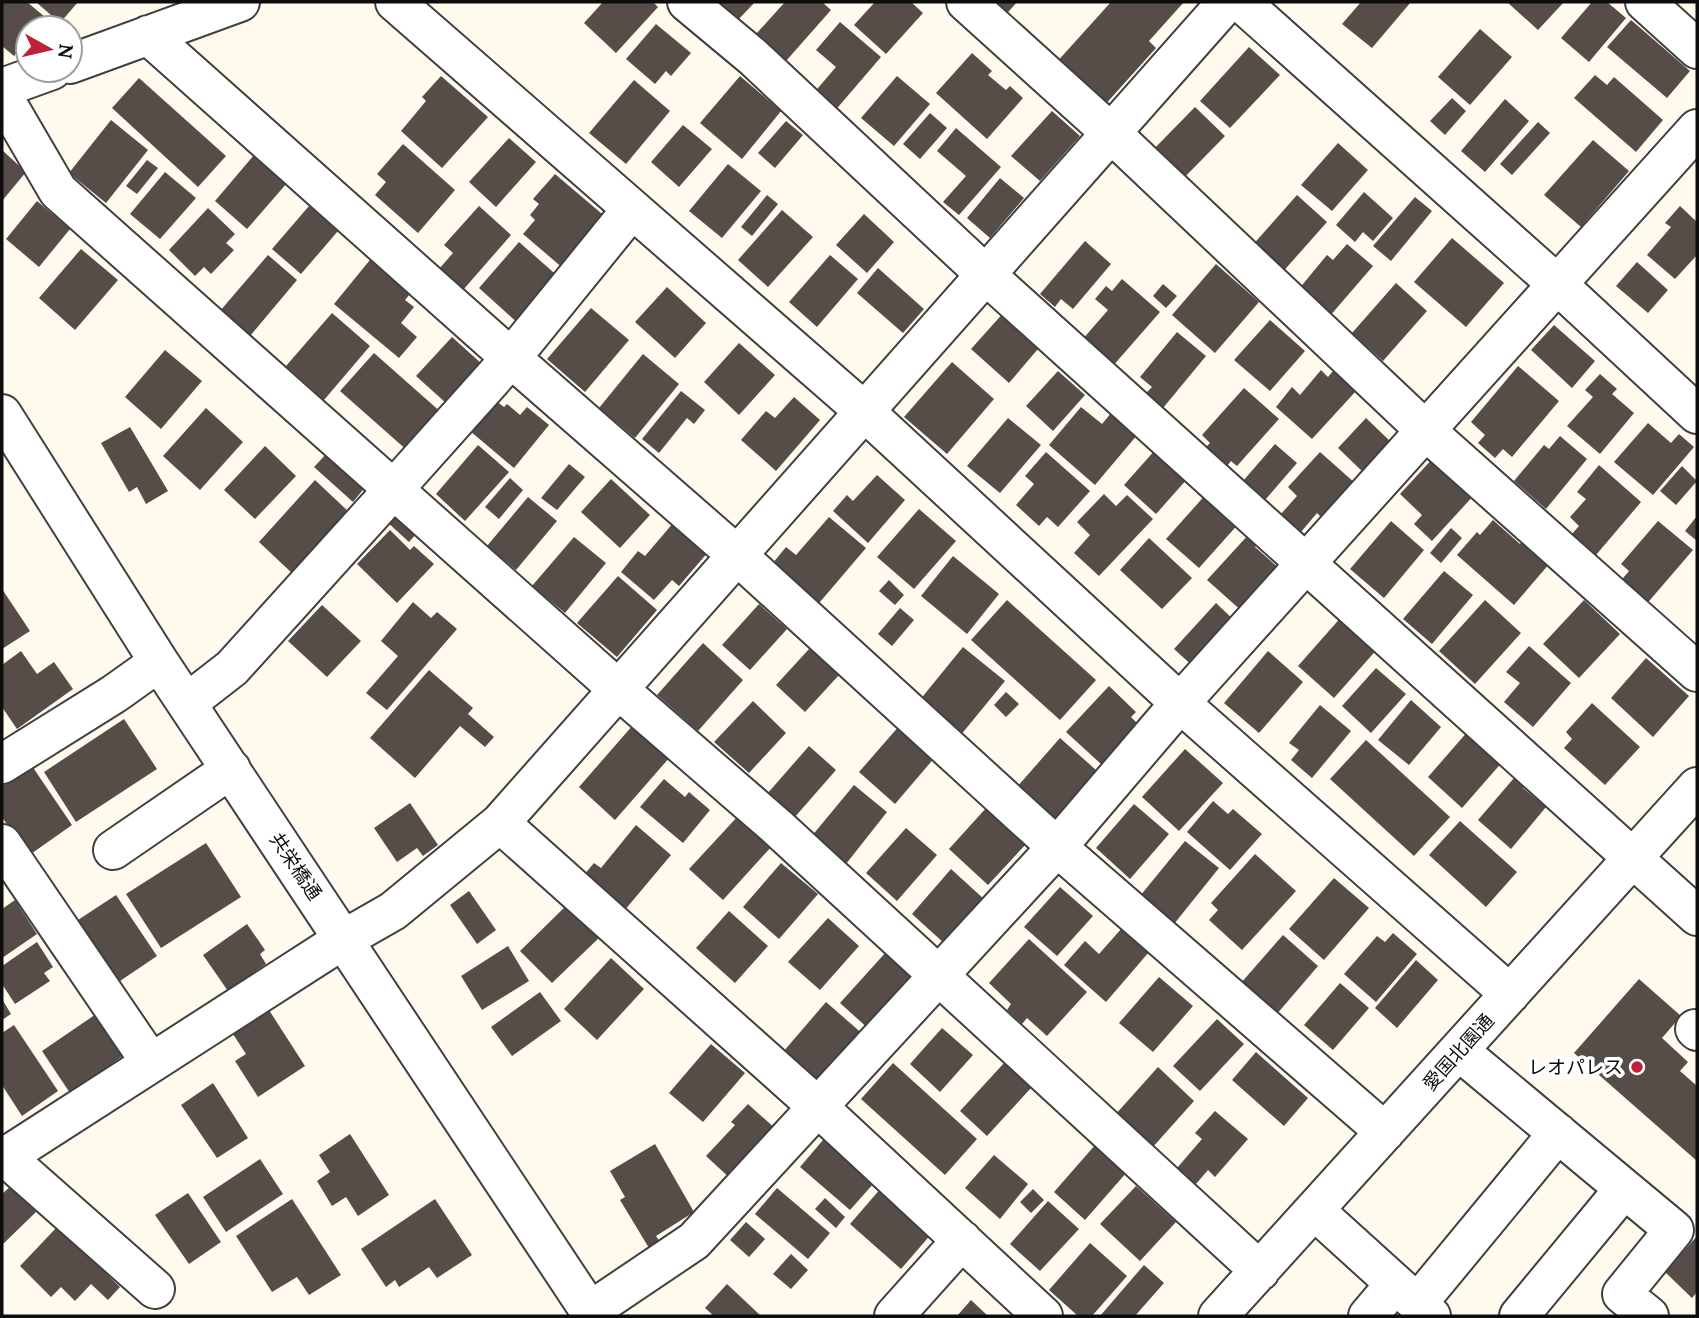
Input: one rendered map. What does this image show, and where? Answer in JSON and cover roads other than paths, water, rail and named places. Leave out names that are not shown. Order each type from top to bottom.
[{"type":"street","points":[[84,59],[240,2]]},
{"type":"street","points":[[395,2],[865,412],[1180,703],[1510,994]]},
{"type":"street","points":[[687,2],[753,57],[986,275],[1697,916]]},
{"type":"street","points":[[966,2],[1111,133],[1425,430],[1697,671]]},
{"type":"street","points":[[155,1289],[4,1155],[344,939],[393,911],[500,823],[1227,2]]},
{"type":"street","points":[[1241,2],[1558,285],[1697,414]]},
{"type":"street","points":[[1645,2],[1697,49]]},
{"type":"street","points":[[148,35],[738,556],[1057,846],[1385,1132]]},
{"type":"street","points":[[2,94],[58,191],[619,690],[776,825],[1260,1271]]},
{"type":"street","points":[[592,1313],[694,1241],[1057,846],[1180,703],[1697,129]]},
{"type":"street","points":[[187,703],[232,668],[393,490],[511,358],[632,209]]},
{"type":"street","name":"共栄橋通","points":[[2,414],[159,662],[592,1313]]},
{"type":"street","points":[[2,764],[114,694],[159,662]]},
{"type":"street","points":[[113,850],[231,769]]},
{"type":"street","name":"愛国北園通","points":[[1218,1316],[1697,787]]},
{"type":"street","points":[[500,823],[818,1107],[1043,1316]]},
{"type":"street","points":[[2,844],[151,1063]]},
{"type":"street","points":[[1459,1051],[1674,1230],[1624,1309]]},
{"type":"street","points":[[1368,1316],[1414,1301],[1558,1133]]},
{"type":"street","points":[[1519,1316],[1624,1189]]},
{"type":"street","points":[[1314,1210],[1414,1301]]},
{"type":"street","points":[[894,1316],[962,1240]]},
{"type":"place","name":"レオパレス","points":[[1637,1067]]}]
